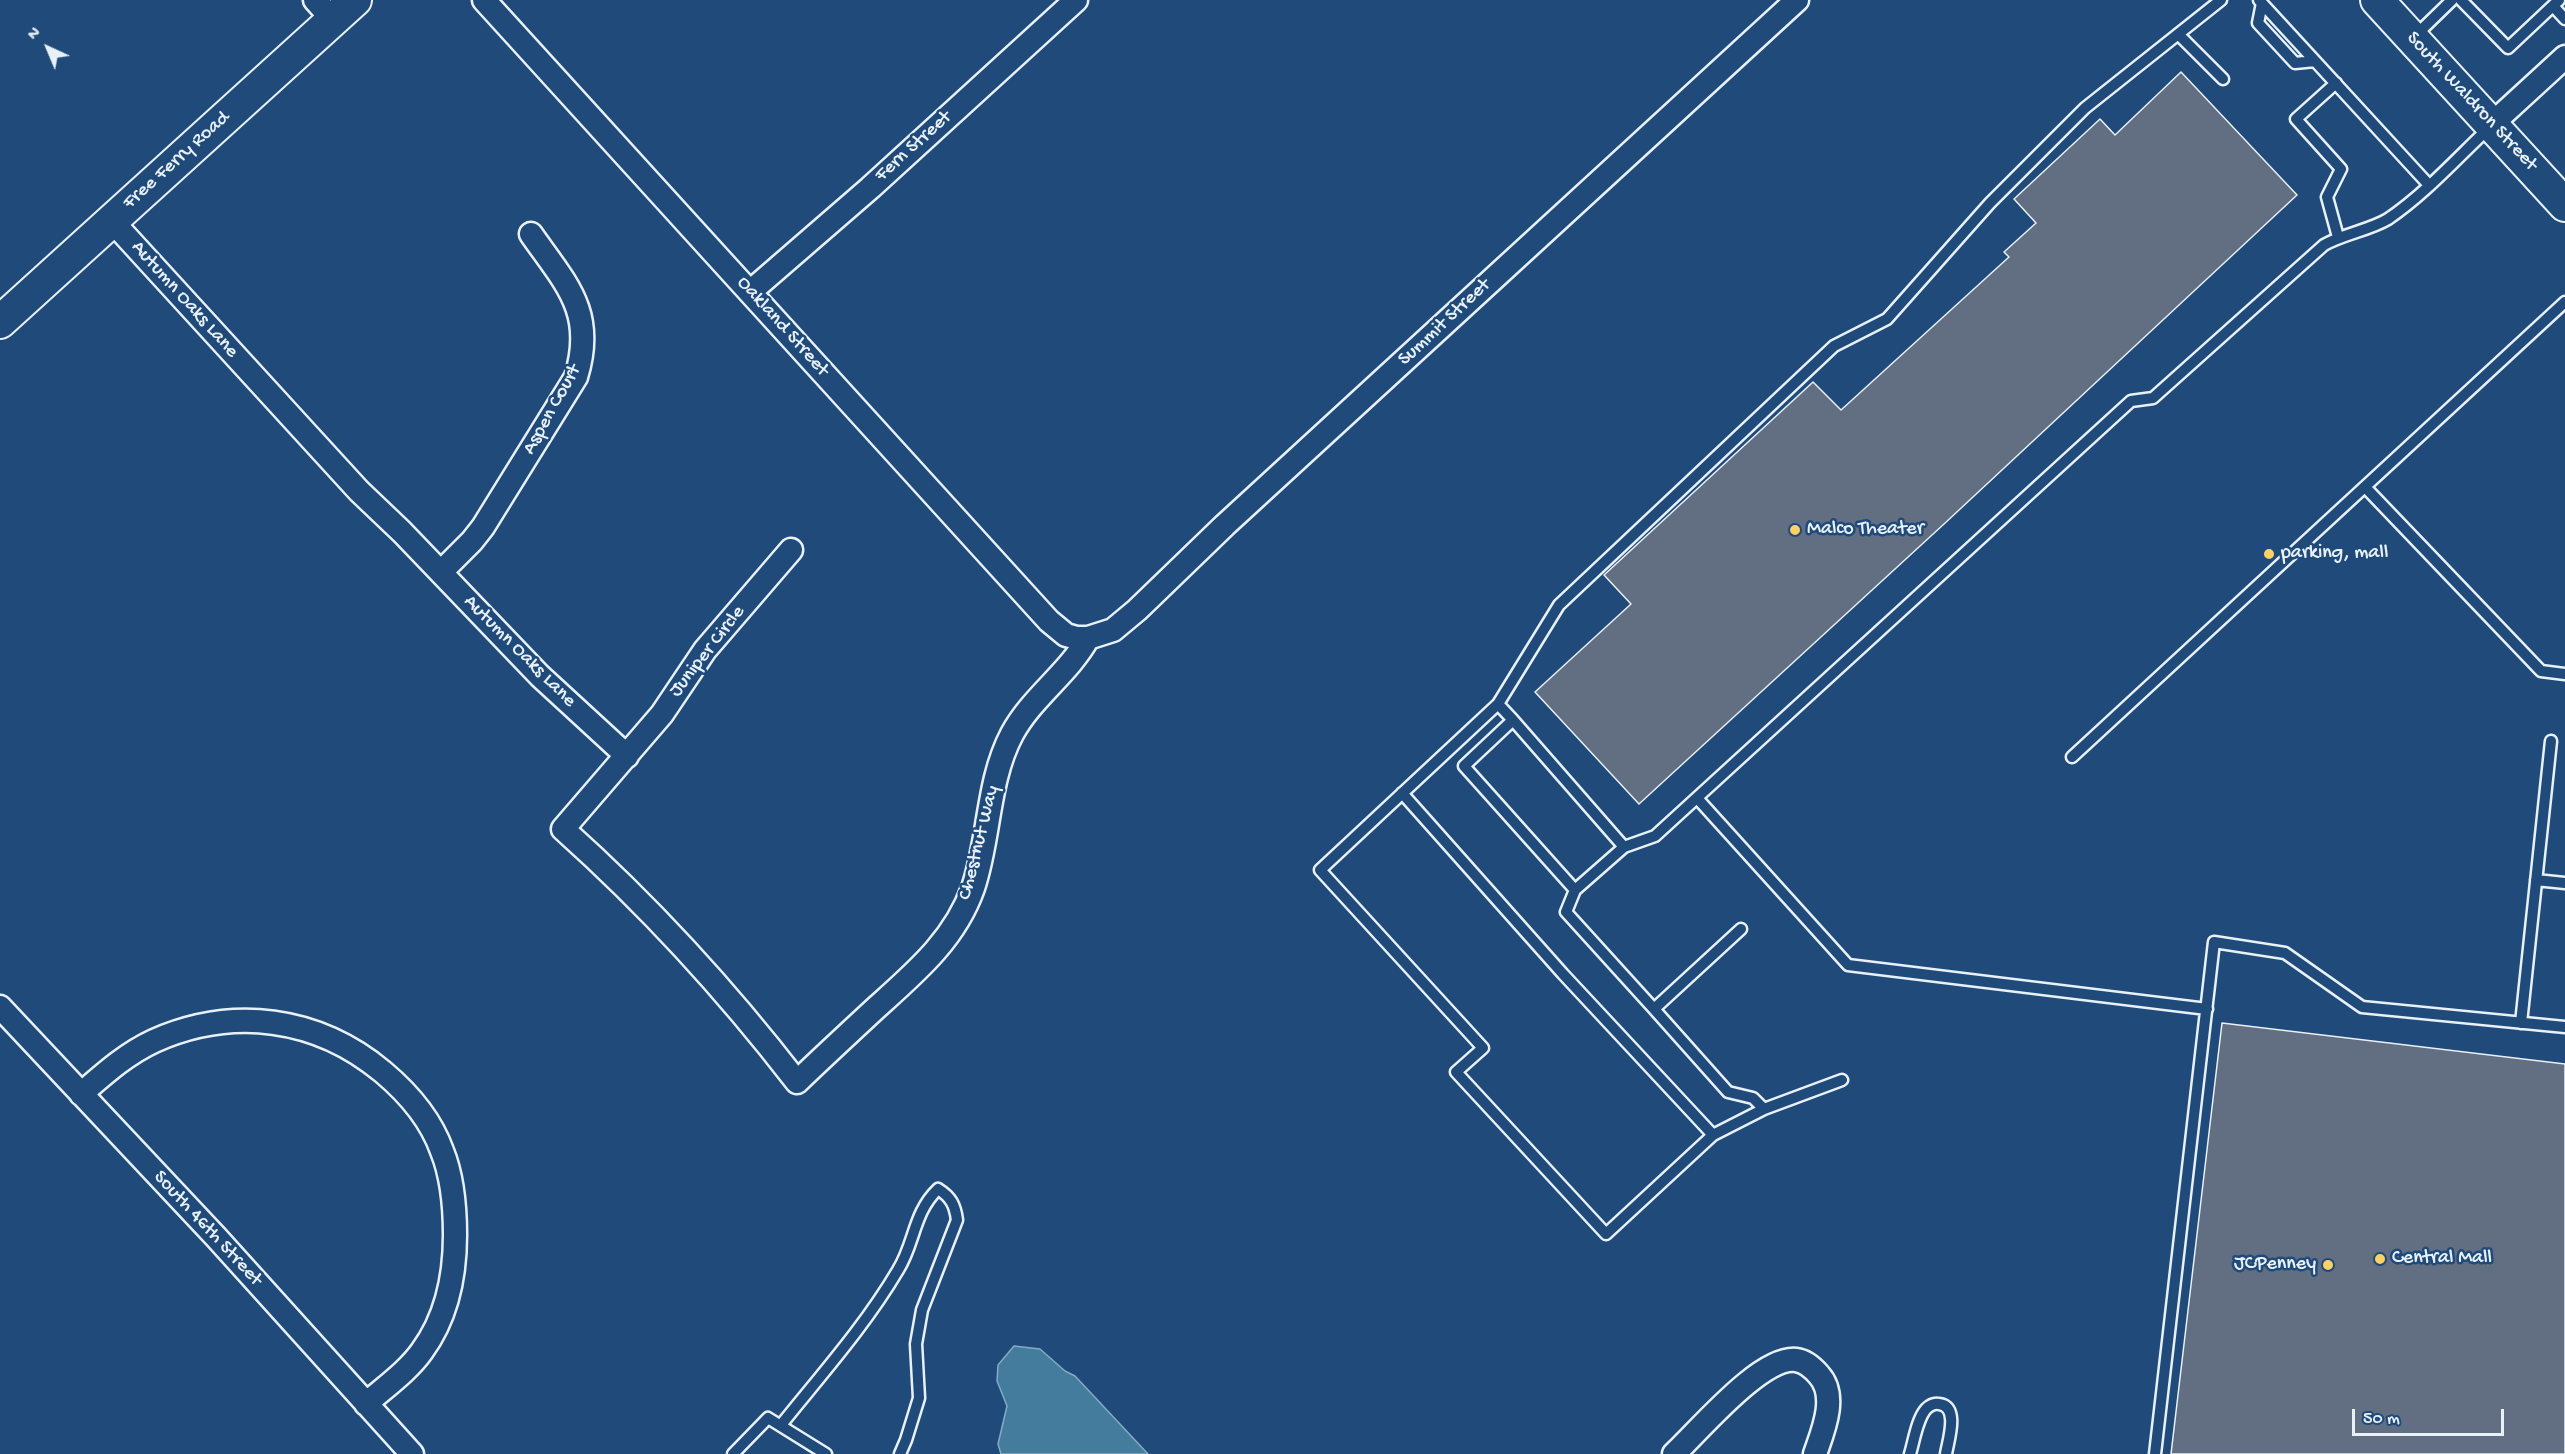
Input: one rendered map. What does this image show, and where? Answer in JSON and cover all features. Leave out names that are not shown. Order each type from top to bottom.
[{"type":"street","name":"Oakland Street","points":[[484,0],[1049,621],[1066,635],[1088,638]]},
{"type":"street","name":"Fern Street","points":[[750,292],[870,188],[1076,0]]},
{"type":"street","name":"Summit Street","points":[[1088,638],[1113,630],[1137,610],[1242,509],[1797,0]]},
{"type":"street","name":"South Waldron Street","points":[[2377,0],[2565,205]]},
{"type":"street","name":"Free Ferry Road","points":[[0,322],[112,221],[334,7]]},
{"type":"street","points":[[2492,124],[2565,57]]},
{"type":"street","name":"Autumn Oaks Lane","points":[[112,221],[359,491],[441,572],[540,676],[627,756]]},
{"type":"street","name":"Aspen Court","points":[[441,572],[472,542],[483,527],[576,377],[583,356],[584,334],[580,312],[571,292],[531,234]]},
{"type":"street","name":"Juniper Circle","points":[[627,756],[662,714],[705,650],[792,550]]},
{"type":"street","name":"Chestnut Way","points":[[627,756],[563,829],[600,862],[676,939],[766,1042],[797,1082],[931,957],[951,933],[973,886],[1000,763],[1012,735],[1028,709],[1078,656],[1088,638]]},
{"type":"street","name":"South 46th Street","points":[[0,1007],[216,1237],[412,1454]]},
{"type":"street","points":[[81,1094],[113,1066],[156,1040],[217,1022],[247,1020],[298,1027],[340,1041],[368,1059],[408,1095],[437,1138],[450,1181],[455,1214],[452,1278],[440,1317],[422,1352],[366,1404]]},
{"type":"street","points":[[1674,1454],[1744,1385],[1764,1370],[1780,1362],[1795,1360],[1802,1361],[1813,1368],[1822,1379],[1828,1403],[1815,1454]]},
{"type":"lane","points":[[1842,1080],[1764,1109],[1713,1136],[1606,1234],[1456,1072],[1482,1048],[1320,870],[1498,704],[1559,605],[1834,346],[1887,319],[1990,203],[2085,108],[2221,0]]},
{"type":"lane","points":[[2412,38],[2452,0]]},
{"type":"lane","points":[[2461,0],[2508,48],[2556,3],[2565,19]]},
{"type":"lane","points":[[2261,1],[2258,23],[2295,63],[2315,61]]},
{"type":"lane","points":[[2261,1],[2429,185]]},
{"type":"lane","points":[[2178,34],[2223,79]]},
{"type":"lane","points":[[2336,83],[2296,119],[2341,169],[2327,197],[2338,237]]},
{"type":"lane","points":[[1764,1109],[1753,1098],[1728,1092],[1566,912],[1575,890],[1624,847],[1655,836],[2131,401],[2153,398],[2324,245],[2338,237],[2386,220],[2429,185],[2492,124]]},
{"type":"lane","points":[[2072,757],[2565,302]]},
{"type":"lane","points":[[2366,487],[2541,671],[2565,674]]},
{"type":"lane","points":[[1498,704],[1624,847]]},
{"type":"lane","points":[[1514,720],[1464,766],[1575,890]]},
{"type":"lane","points":[[2521,1023],[2551,741]]},
{"type":"lane","points":[[1402,794],[1555,966],[1713,1136]]},
{"type":"lane","points":[[1697,798],[1848,965],[2207,1010]]},
{"type":"lane","points":[[2536,880],[2565,883]]},
{"type":"lane","points":[[1654,1009],[1741,930]]},
{"type":"lane","points":[[2155,1454],[2214,942],[2285,953],[2362,1007],[2565,1027]]},
{"type":"lane","points":[[781,1425],[847,1342],[899,1269],[917,1219],[928,1198],[938,1189],[947,1194],[955,1205],[957,1220],[922,1310],[916,1344],[919,1398],[900,1454]]},
{"type":"lane","points":[[1910,1454],[1923,1414],[1927,1407],[1935,1403],[1942,1404],[1949,1410],[1951,1418],[1946,1454]]},
{"type":"lane","points":[[733,1454],[768,1418],[826,1454]]},
{"type":"water","points":[[1014,1346],[1040,1349],[1065,1371],[1075,1376],[1148,1454],[1001,1454],[998,1444],[1007,1406],[997,1381],[998,1365]]},
{"type":"building","points":[[2181,72],[2297,195],[1639,804],[1535,692],[1631,604],[1604,575],[1813,382],[1841,410],[2009,257],[2004,252],[2036,223],[2014,199],[2100,119],[2115,135]]},
{"type":"building","name":"Central Mall","points":[[2222,1023],[2565,1064],[2565,1454],[2171,1454]]},
{"type":"place","name":"Malco Theater","points":[[1795,530]]},
{"type":"place","name":"parking, mall","points":[[2269,554]]},
{"type":"place","name":"Central Mall","points":[[2380,1259]]},
{"type":"place","name":"JCPenney","points":[[2328,1265]]}]
